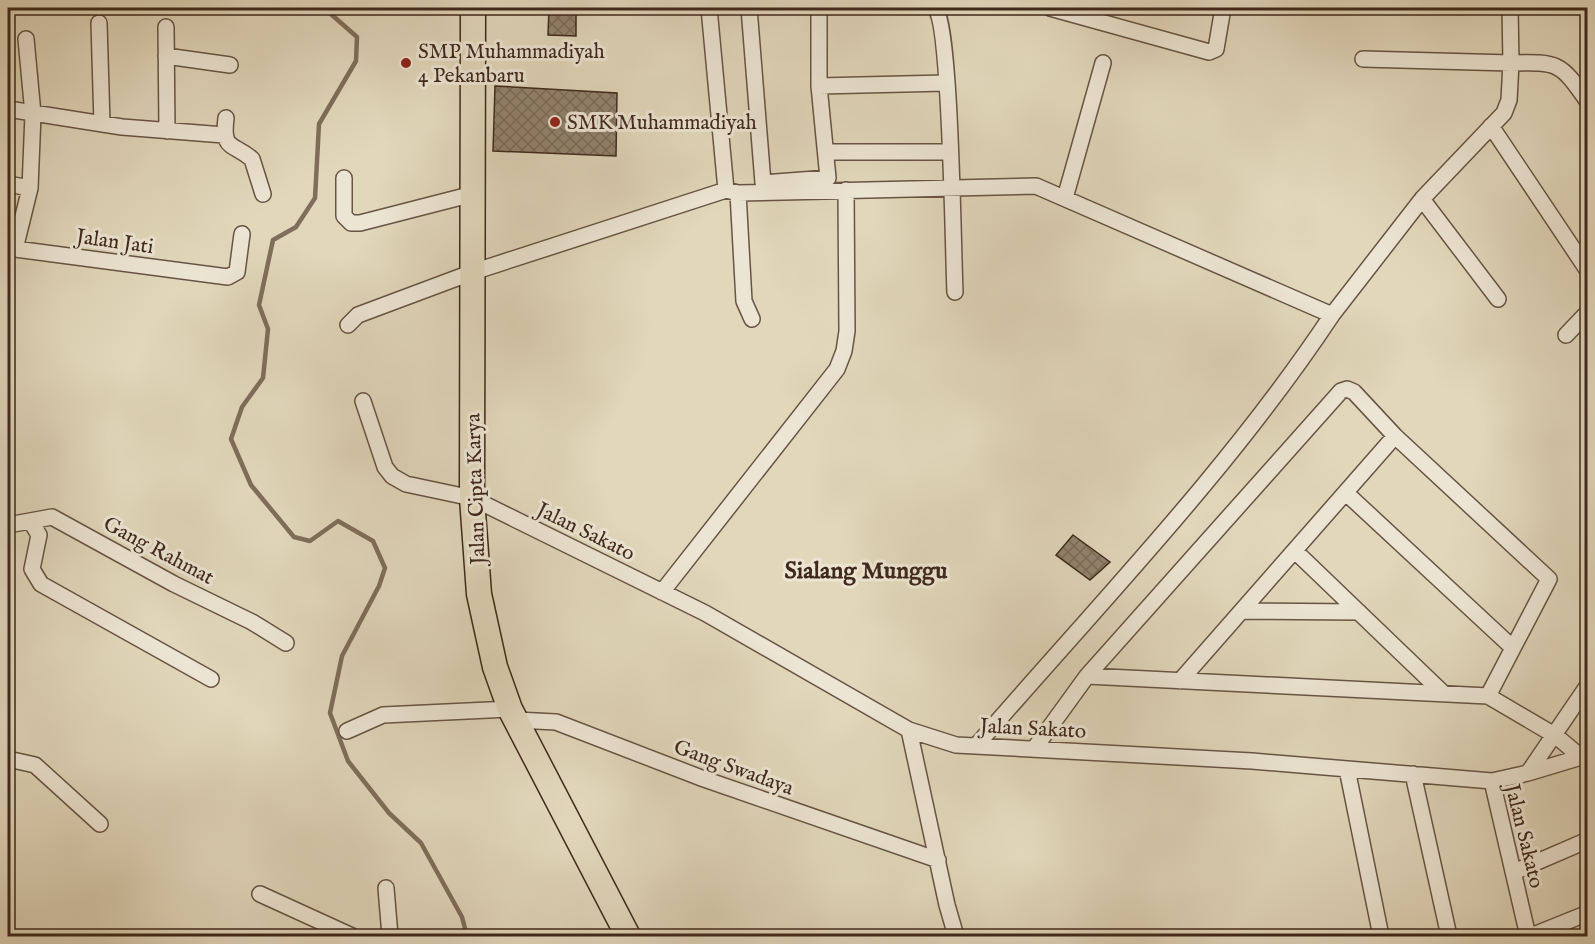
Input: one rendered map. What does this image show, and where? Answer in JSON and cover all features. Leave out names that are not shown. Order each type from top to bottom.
[{"type":"main road","name":"Jalan Cipta Karya","points":[[473,8],[472,498],[479,594],[495,667],[513,714],[628,936]]},
{"type":"street","points":[[709,8],[744,301],[752,319]]},
{"type":"street","points":[[749,8],[763,183],[828,178],[819,86],[819,8]]},
{"type":"street","points":[[936,8],[942,21],[955,292]]},
{"type":"street","points":[[1050,8],[1209,52],[1216,50],[1220,38],[1223,8]]},
{"type":"street","points":[[976,746],[1236,447],[1301,362],[1332,315],[1422,199],[1504,113],[1509,100],[1510,8]]},
{"type":"street","points":[[99,23],[102,124]]},
{"type":"street","points":[[166,27],[167,130]]},
{"type":"street","points":[[11,248],[30,188],[33,114],[26,39]]},
{"type":"street","points":[[166,56],[230,65]]},
{"type":"street","points":[[1363,59],[1552,63],[1563,70],[1587,102]]},
{"type":"street","points":[[1065,198],[1102,63]]},
{"type":"street","points":[[819,86],[946,83]]},
{"type":"street","points":[[8,110],[102,124],[224,135]]},
{"type":"street","points":[[226,118],[224,135],[233,149],[252,159],[263,194]]},
{"type":"street","points":[[1491,126],[1587,271]]},
{"type":"street","points":[[826,152],[950,152]]},
{"type":"street","points":[[344,178],[344,216],[351,223],[360,223],[473,194]]},
{"type":"street","points":[[8,184],[30,188]]},
{"type":"street","points":[[348,324],[358,315],[473,273],[732,191],[1036,186],[1332,315]]},
{"type":"street","points":[[662,592],[837,369],[844,351],[847,331],[846,190]]},
{"type":"street","points":[[1422,199],[1498,299]]},
{"type":"street","name":"Jalan Jati","points":[[11,248],[228,277],[237,272],[242,234]]},
{"type":"street","points":[[1566,335],[1587,312]]},
{"type":"street","points":[[1034,749],[1087,676],[1341,391],[1347,389],[1354,392],[1395,436],[1549,579],[1488,696]]},
{"type":"street","name":"Jalan Sakato","points":[[363,401],[385,467],[392,476],[406,484],[472,498],[705,613],[909,730],[956,745],[1347,769],[1492,781],[1530,936]]},
{"type":"street","points":[[1180,681],[1395,436]]},
{"type":"street","points":[[1346,493],[1514,648]]},
{"type":"street","name":"Gang Rahmat","points":[[8,525],[31,522],[45,516],[52,517],[174,584],[252,622],[286,643]]},
{"type":"street","points":[[31,522],[39,535],[32,569],[41,584],[212,679]]},
{"type":"street","points":[[1294,551],[1444,694]]},
{"type":"street","points":[[1242,611],[1359,612]]},
{"type":"street","points":[[1087,676],[1488,696],[1556,736],[1585,757]]},
{"type":"street","points":[[1528,773],[1556,736],[1587,685]]},
{"type":"street","name":"Gang Swadaya","points":[[347,731],[383,715],[513,714],[556,722],[704,779],[938,860]]},
{"type":"street","points":[[909,730],[946,905],[956,936]]},
{"type":"street","points":[[1492,781],[1585,757]]},
{"type":"street","points":[[8,759],[35,765],[100,824]]},
{"type":"street","points":[[1347,769],[1381,936]]},
{"type":"street","points":[[1413,774],[1449,936]]},
{"type":"street","points":[[1514,872],[1587,840]]},
{"type":"street","points":[[386,888],[390,936]]},
{"type":"street","points":[[260,894],[352,936]]},
{"type":"street","points":[[1530,936],[1587,913]]},
{"type":"building","points":[[549,8],[576,8],[576,36],[548,35]]},
{"type":"building","name":"SMK Muhammadiyah","points":[[495,86],[617,93],[616,156],[493,151]]},
{"type":"building","points":[[1073,535],[1110,562],[1090,580],[1056,555]]},
{"type":"waterway","points":[[324,8],[357,37],[356,61],[319,124],[315,198],[296,227],[273,240],[259,305],[268,329],[263,378],[242,407],[231,439],[251,485],[294,537],[310,541],[338,521],[373,541],[385,568],[379,586],[342,656],[330,713],[348,761],[389,813],[421,843],[462,917],[467,936]]},
{"type":"place","name":"SMP Muhammadiyah 4 Pekanbaru","points":[[406,63]]},
{"type":"place","name":"SMK Muhammadiyah","points":[[555,122]]},
{"type":"district","name":"Sialang Munggu","points":[[866,570]]}]
